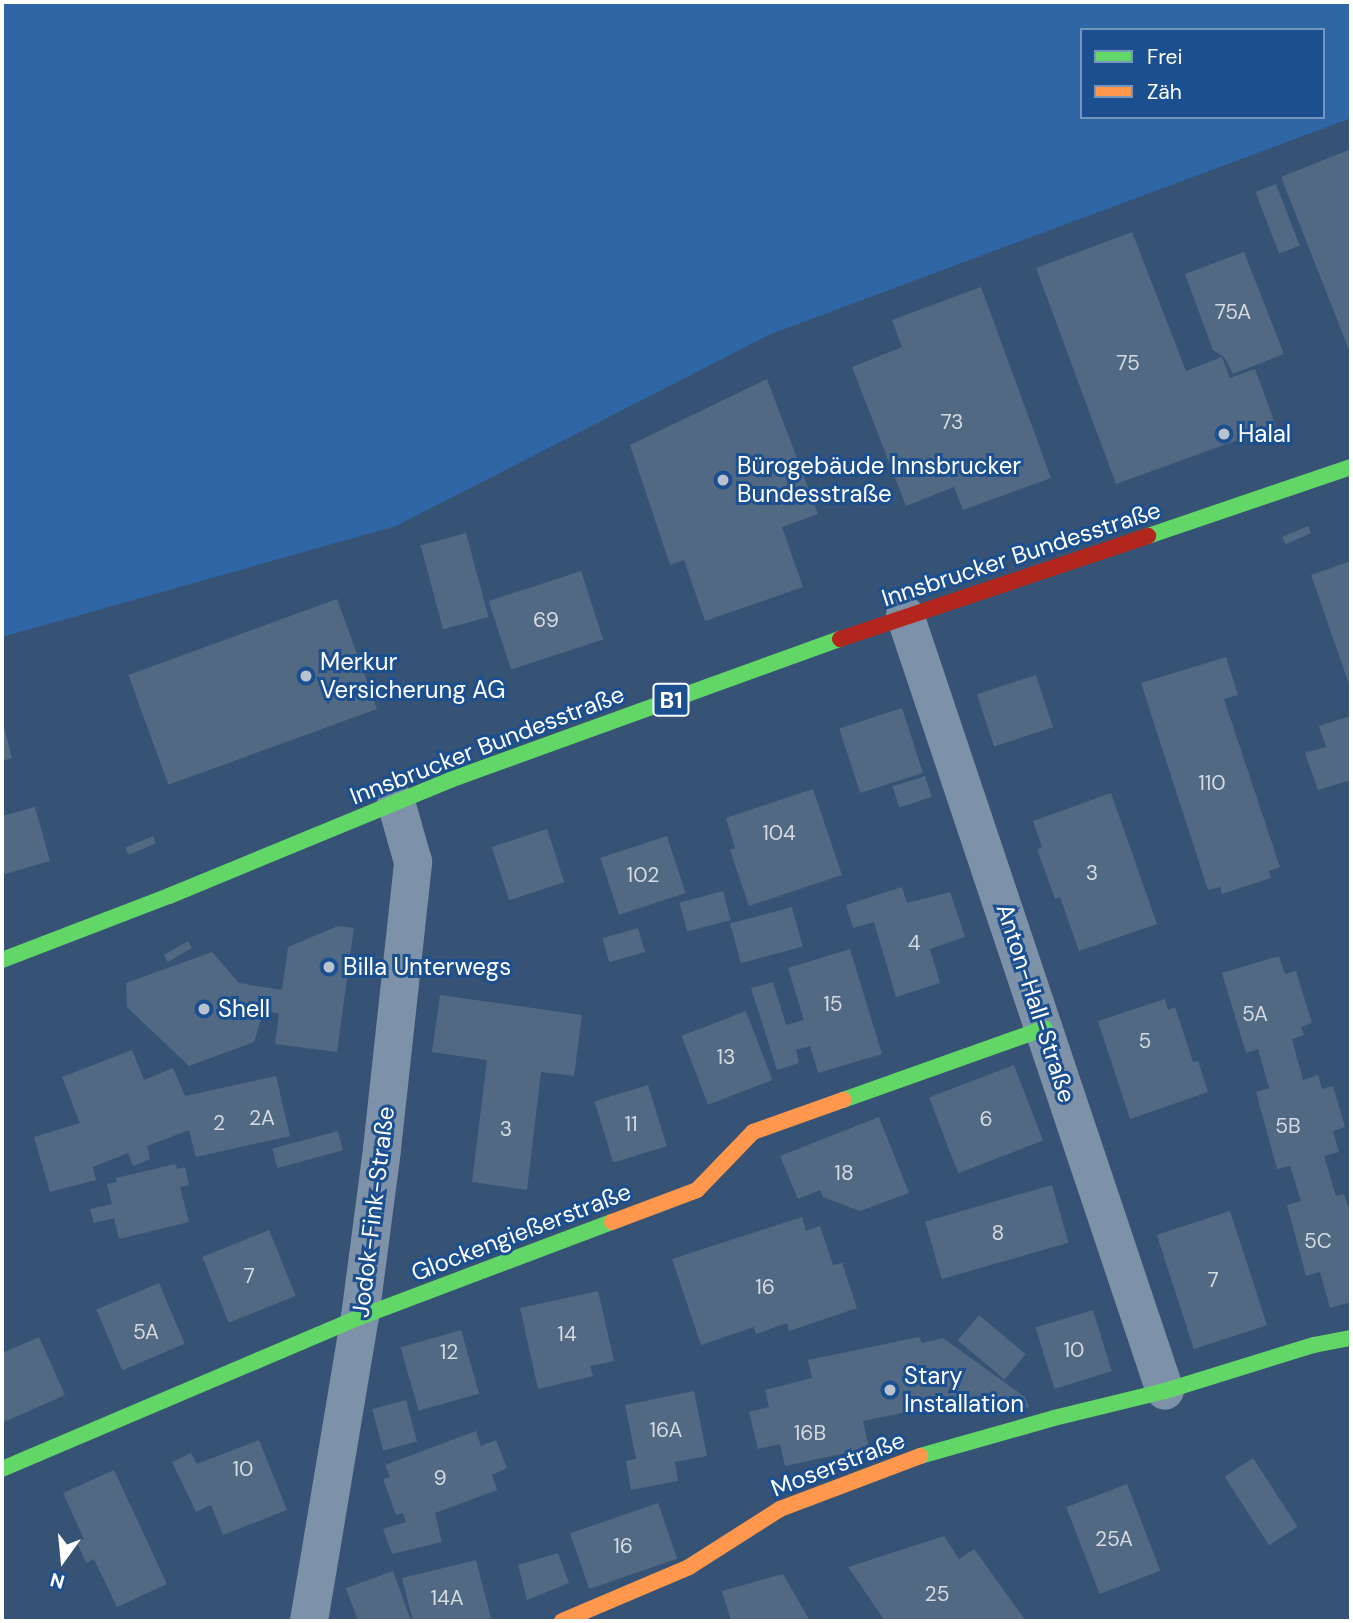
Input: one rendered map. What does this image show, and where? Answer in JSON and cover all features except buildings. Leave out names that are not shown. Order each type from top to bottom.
[{"type":"street","name":"Innsbrucker Bundesstraße","points":[[2,960],[169,896],[396,802],[905,614],[1226,512],[1351,467]]},
{"type":"street","name":"Anton-Hall-Straße","points":[[905,614],[1165,1391]]},
{"type":"street","name":"Jodok-Fink-Straße","points":[[309,1621],[360,1317],[382,1149],[413,862],[396,802]]},
{"type":"street","name":"Glockengießerstraße","points":[[2,1469],[360,1317],[698,1190],[753,1132],[1045,1028]]},
{"type":"street","name":"Moserstraße","points":[[562,1621],[689,1567],[792,1504],[914,1458],[1054,1418],[1165,1391],[1314,1345],[1351,1338]]},
{"type":"shaded area","points":[[2,2],[1351,2],[1351,118],[771,334],[396,526],[2,637]]},
{"type":"traffic: fast","points":[[1148,536],[1351,467]]},
{"type":"traffic: fast","points":[[2,960],[169,896],[450,780],[840,639]]},
{"type":"traffic: fast","points":[[843,1100],[1045,1028]]},
{"type":"traffic: fast","points":[[2,1469],[360,1317],[612,1222]]},
{"type":"traffic: fast","points":[[920,1456],[1054,1418],[1165,1391],[1314,1345],[1351,1338]]},
{"type":"traffic: slow","points":[[612,1222],[697,1190],[753,1132],[843,1100]]},
{"type":"traffic: slow","points":[[562,1621],[689,1567],[780,1509],[920,1456]]},
{"type":"traffic: jam","points":[[840,639],[1148,536]]},
{"type":"place","name":"Halal","points":[[1224,434]]},
{"type":"place","name":"Bürogebäude Innsbrucker Bundesstraße","points":[[723,480]]},
{"type":"place","name":"Merkur Versicherung AG","points":[[306,676]]},
{"type":"place","name":"Billa Unterwegs","points":[[329,967]]},
{"type":"place","name":"Shell","points":[[204,1009]]},
{"type":"place","name":"Stary Installation","points":[[890,1390]]}]
